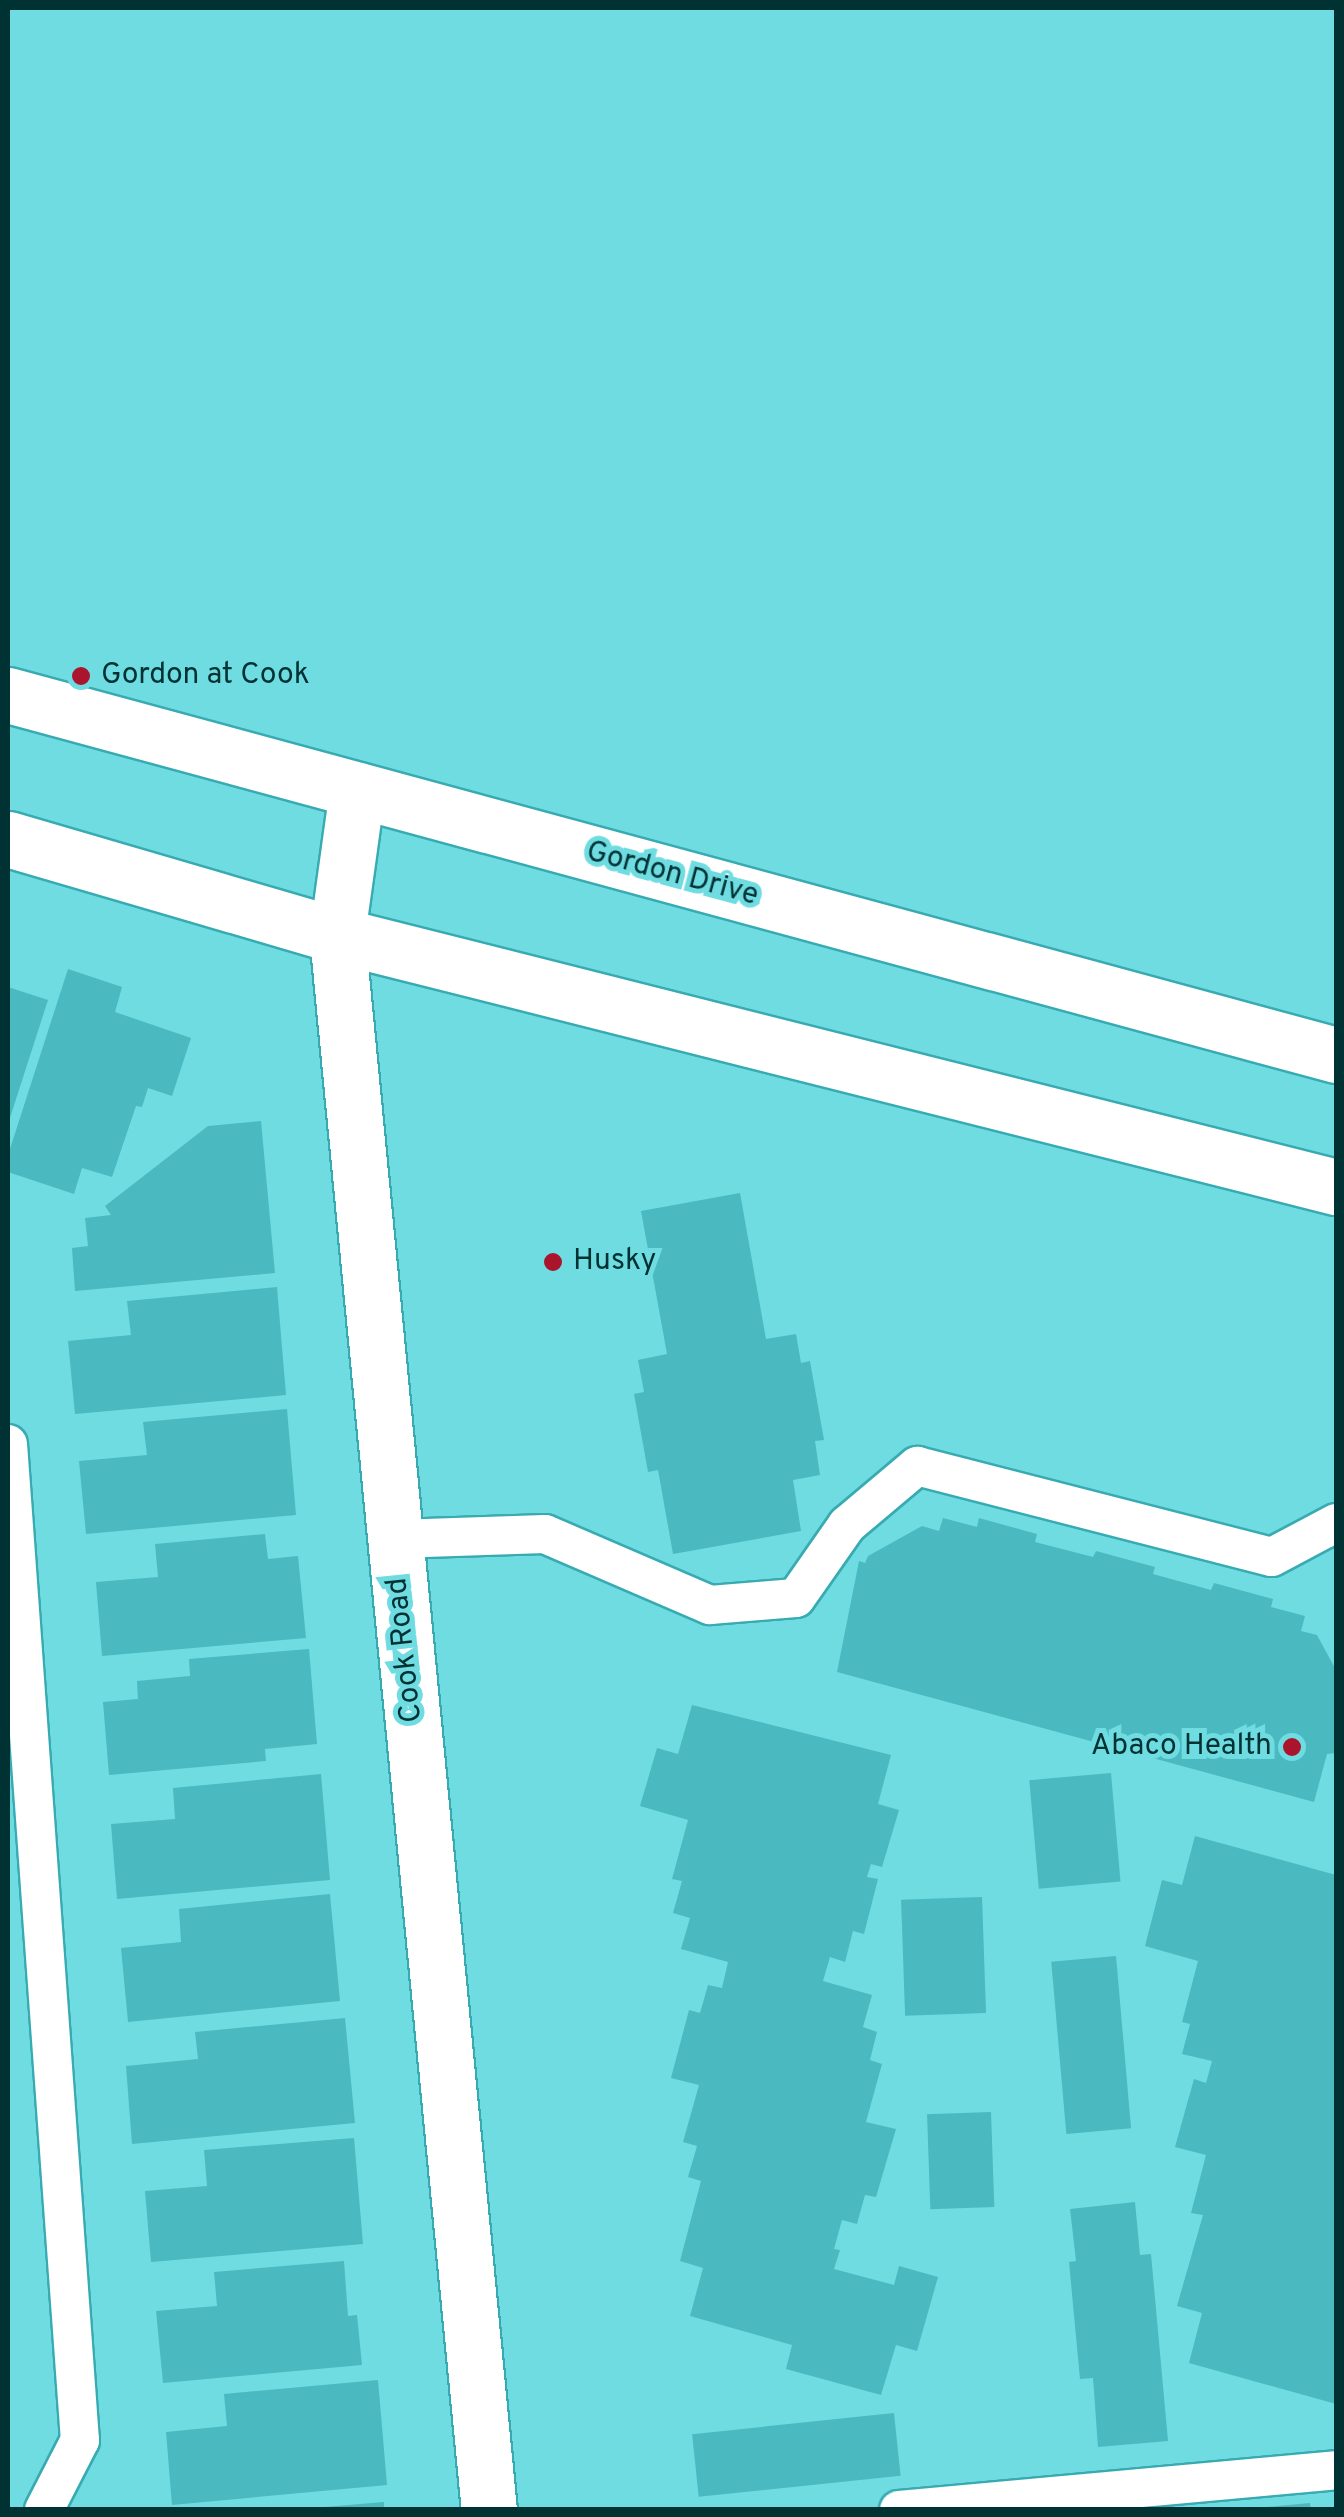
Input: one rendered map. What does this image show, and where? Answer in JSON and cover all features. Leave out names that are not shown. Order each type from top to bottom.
[{"type":"main road","name":"Gordon Drive","points":[[8,694],[1336,1055]]},
{"type":"main road","name":"Cook Road","points":[[357,790],[337,935],[490,2510]]},
{"type":"main road","points":[[8,839],[337,935],[1334,1177]]},
{"type":"lane","points":[[8,1444],[80,2440],[44,2510]]},
{"type":"lane","points":[[395,1539],[545,1534],[710,1605],[796,1598],[846,1526],[917,1466],[1272,1557],[1336,1523]]},
{"type":"lane","points":[[899,2510],[1336,2470]]},
{"type":"building","points":[[68,969],[122,987],[115,1012],[191,1038],[172,1096],[148,1088],[142,1107],[136,1106],[112,1177],[82,1168],[74,1194],[8,1172],[8,1155]]},
{"type":"building","points":[[8,987],[48,1000],[8,1124]]},
{"type":"building","points":[[261,1121],[275,1273],[75,1291],[72,1248],[88,1246],[85,1218],[111,1215],[105,1206],[208,1126]]},
{"type":"building","points":[[740,1193],[766,1339],[796,1334],[801,1363],[810,1361],[824,1440],[815,1441],[820,1475],[793,1480],[801,1531],[673,1554],[658,1470],[648,1472],[634,1394],[644,1392],[638,1360],[667,1354],[641,1211]]},
{"type":"building","points":[[277,1287],[286,1395],[75,1414],[68,1341],[131,1335],[127,1301]]},
{"type":"building","points":[[287,1409],[296,1515],[86,1534],[79,1461],[147,1455],[143,1422]]},
{"type":"building","points":[[943,1518],[977,1527],[979,1518],[1037,1534],[1035,1542],[1093,1557],[1096,1551],[1155,1567],[1153,1574],[1211,1590],[1214,1583],[1273,1599],[1271,1607],[1305,1616],[1301,1631],[1317,1635],[1336,1670],[1336,1753],[1327,1754],[1314,1802],[837,1672],[859,1561],[865,1563],[868,1556],[922,1526],[939,1531]]},
{"type":"building","points":[[265,1534],[268,1559],[298,1556],[306,1638],[102,1656],[96,1582],[158,1577],[155,1544]]},
{"type":"building","points":[[309,1649],[317,1744],[265,1749],[266,1761],[109,1775],[103,1702],[138,1699],[137,1681],[190,1676],[189,1659]]},
{"type":"building","points":[[692,1705],[891,1755],[878,1804],[899,1810],[882,1867],[871,1864],[867,1877],[878,1879],[864,1934],[853,1931],[845,1962],[830,1957],[823,1981],[872,1995],[863,2027],[877,2032],[870,2060],[882,2064],[866,2122],[896,2129],[876,2197],[865,2195],[857,2224],[842,2220],[834,2249],[840,2250],[834,2269],[894,2285],[899,2266],[938,2277],[917,2351],[896,2345],[881,2395],[786,2369],[792,2345],[690,2316],[703,2268],[680,2261],[701,2181],[688,2177],[697,2146],[683,2142],[699,2085],[671,2078],[689,2010],[700,2013],[708,1985],[722,1988],[728,1962],[681,1949],[690,1918],[673,1913],[682,1881],[672,1879],[688,1820],[640,1806],[657,1748],[678,1754]]},
{"type":"building","points":[[1111,1773],[1120,1882],[1039,1889],[1029,1780]]},
{"type":"building","points":[[321,1774],[330,1880],[117,1899],[111,1824],[175,1819],[173,1788]]},
{"type":"building","points":[[1195,1836],[1336,1875],[1336,2404],[1189,2363],[1202,2313],[1177,2306],[1203,2215],[1191,2213],[1206,2155],[1175,2147],[1194,2079],[1206,2083],[1212,2061],[1182,2054],[1190,2024],[1182,2022],[1198,1961],[1145,1946],[1162,1880],[1182,1885]]},
{"type":"building","points":[[330,1894],[340,2001],[128,2022],[121,1948],[181,1942],[179,1909]]},
{"type":"building","points":[[982,1897],[986,2013],[905,2016],[901,1900]]},
{"type":"building","points":[[1116,1956],[1131,2128],[1066,2134],[1051,1962]]},
{"type":"building","points":[[345,2018],[355,2123],[132,2144],[126,2066],[198,2059],[195,2032]]},
{"type":"building","points":[[991,2112],[994,2207],[930,2209],[927,2114]]},
{"type":"building","points":[[354,2138],[363,2244],[151,2262],[145,2191],[207,2186],[204,2150]]},
{"type":"building","points":[[1135,2202],[1140,2255],[1151,2254],[1168,2441],[1098,2447],[1093,2378],[1080,2379],[1069,2262],[1076,2261],[1070,2209]]},
{"type":"building","points":[[344,2261],[348,2316],[357,2315],[362,2365],[163,2383],[156,2311],[217,2306],[214,2272]]},
{"type":"building","points":[[378,2380],[387,2485],[172,2505],[166,2432],[227,2426],[224,2394]]},
{"type":"building","points":[[894,2413],[901,2476],[699,2497],[692,2434]]},
{"type":"building","points":[[384,2502],[384,2510],[325,2507]]},
{"type":"building","points":[[1310,2503],[1311,2510],[1266,2510],[1266,2507]]},
{"type":"place","name":"Gordon at Cook","points":[[81,676]]},
{"type":"place","name":"Husky","points":[[553,1262]]},
{"type":"place","name":"Abaco Health","points":[[1292,1747]]}]
